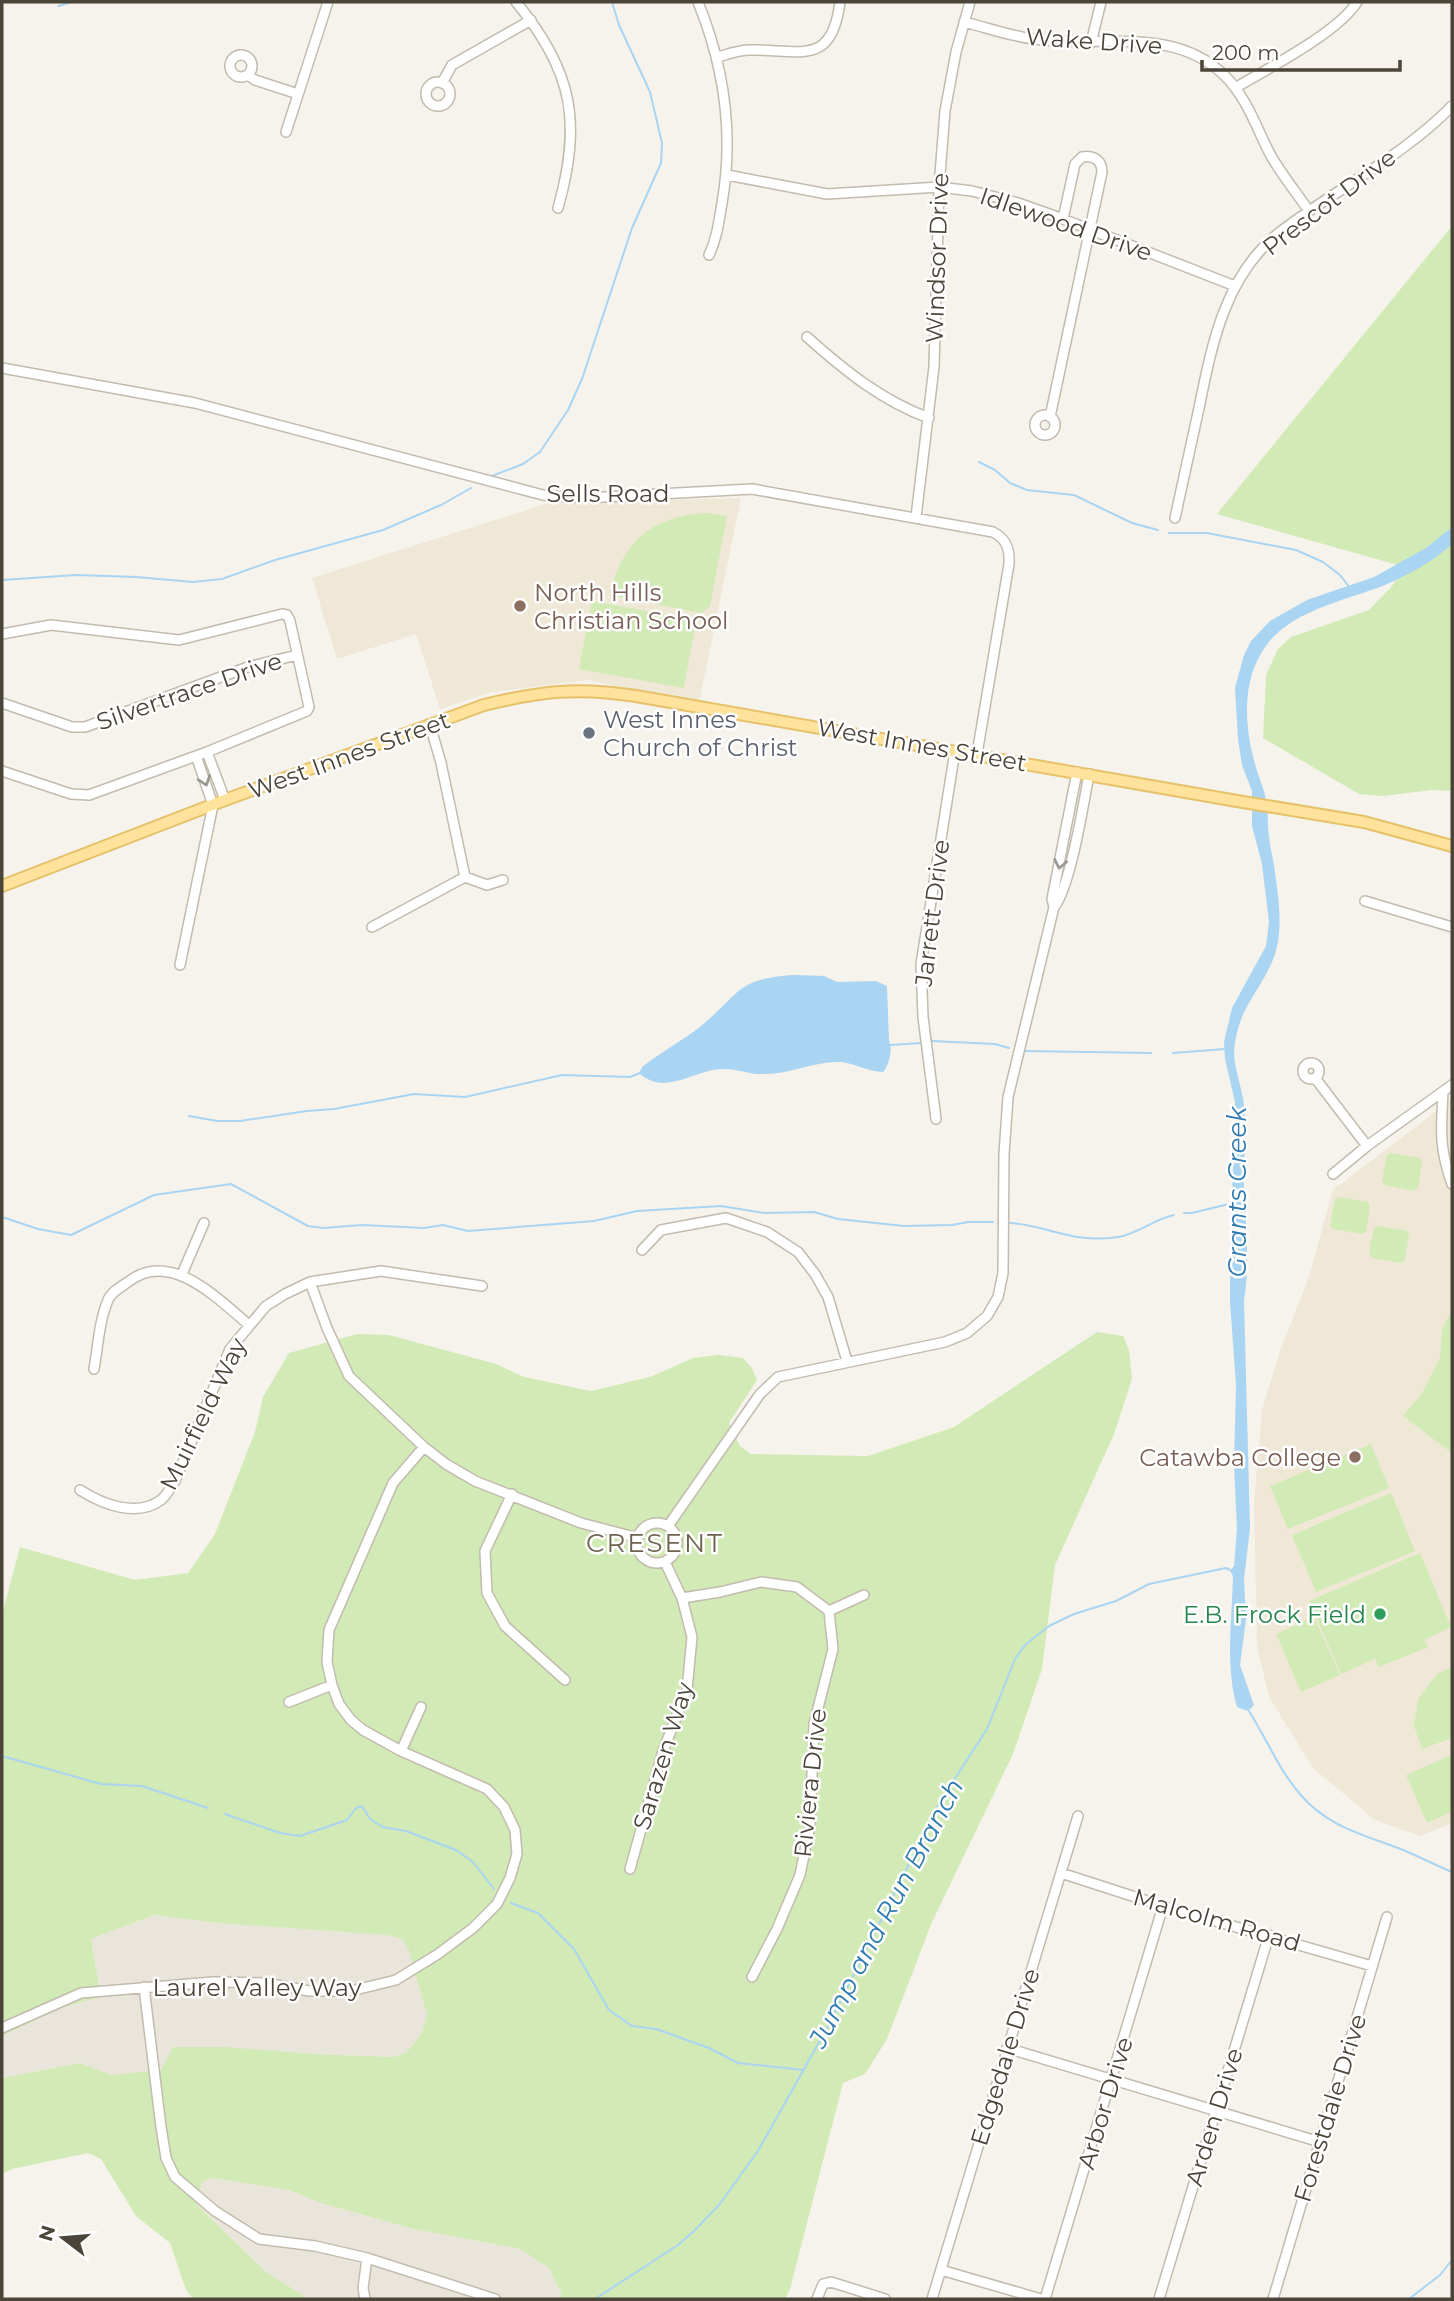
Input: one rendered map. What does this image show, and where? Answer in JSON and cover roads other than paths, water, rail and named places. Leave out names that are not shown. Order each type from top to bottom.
[{"type":"main road","name":"West Innes Street","points":[[2,886],[225,800],[484,705],[528,694],[577,689],[600,690],[1364,822],[1452,846]]},
{"type":"street","points":[[286,132],[328,2]]},
{"type":"street","points":[[516,2],[531,20],[552,55],[564,83],[572,138],[570,160],[558,208]]},
{"type":"street","points":[[698,2],[718,57],[726,119],[727,175],[718,230],[709,255]]},
{"type":"street","points":[[718,57],[751,50],[797,53],[813,50],[830,38],[834,31],[840,2]]},
{"type":"street","name":"Windsor Drive","points":[[916,517],[929,418],[935,337],[939,187],[945,111],[970,2]]},
{"type":"street","points":[[1091,43],[1101,2]]},
{"type":"street","points":[[1235,88],[1332,28],[1357,2]]},
{"type":"street","points":[[442,83],[452,65],[531,20]]},
{"type":"street","name":"Wake Drive","points":[[964,22],[1026,38],[1091,43],[1145,41],[1169,45],[1203,59],[1226,77],[1245,101],[1270,153],[1309,212]]},
{"type":"street","points":[[248,75],[255,80],[298,94]]},
{"type":"street","name":"Prescot Drive","points":[[1175,518],[1216,335],[1235,286],[1262,249],[1278,234],[1427,130],[1452,106]]},
{"type":"street","points":[[1050,417],[1102,172],[1101,164],[1096,158],[1082,157],[1075,164],[1063,219]]},
{"type":"street","name":"Idlewood Drive","points":[[727,175],[827,194],[939,187],[997,197],[1063,219],[1235,286]]},
{"type":"street","points":[[807,337],[858,380],[900,406],[929,418]]},
{"type":"street","name":"Sells Road","points":[[2,368],[195,403],[543,495],[584,498],[752,489],[993,532],[1004,539],[1009,549],[1009,564],[977,754]]},
{"type":"street","points":[[2,634],[51,625],[179,640],[282,614],[287,615],[309,707],[307,711],[207,752],[89,794],[71,794],[2,771]]},
{"type":"street","name":"Silvertrace Drive","points":[[2,703],[72,727],[85,727],[248,667],[297,655]]},
{"type":"street","points":[[430,725],[441,763],[465,877]]},
{"type":"street","name":"Jarrett Drive","points":[[936,1119],[923,1017],[921,964],[955,751]]},
{"type":"street","points":[[207,752],[225,800]]},
{"type":"street","points":[[180,965],[213,805],[196,756]]},
{"type":"street","points":[[1054,907],[1052,899],[1077,772]]},
{"type":"street","points":[[667,1526],[768,1384],[787,1373],[945,1342],[967,1333],[986,1316],[998,1297],[1003,1273],[1004,1154],[1008,1097],[1054,907],[1060,900],[1080,821],[1089,774]]},
{"type":"street","points":[[1069,819],[1080,821]]},
{"type":"street","points":[[372,927],[465,877],[487,885],[503,880]]},
{"type":"street","points":[[1365,901],[1452,927]]},
{"type":"street","points":[[1315,1078],[1367,1146]]},
{"type":"street","points":[[1333,1174],[1452,1085]]},
{"type":"street","points":[[1443,1092],[1441,1152],[1452,1184]]},
{"type":"street","points":[[642,1250],[660,1230],[726,1218],[767,1232],[798,1252],[815,1273],[828,1297],[847,1361]]},
{"type":"street","points":[[181,1274],[204,1223]]},
{"type":"street","points":[[94,1369],[102,1319],[109,1296],[135,1276],[165,1270],[181,1274],[249,1325]]},
{"type":"street","name":"Muirfield Way","points":[[80,1490],[96,1501],[124,1508],[144,1507],[161,1500],[175,1482],[230,1349],[266,1306],[285,1294],[310,1283],[381,1271],[482,1286]]},
{"type":"street","points":[[310,1283],[349,1376],[424,1447],[446,1464],[475,1480],[581,1523],[638,1538]]},
{"type":"street","name":"Laurel Valley Way","points":[[2,2028],[81,1993],[214,1982],[264,1983],[309,1991],[351,1991],[396,1980],[473,1928],[497,1904],[510,1878],[517,1854],[511,1819],[504,1807],[487,1789],[401,1751],[363,1730],[339,1704],[327,1662],[329,1630],[393,1483],[424,1447]]},
{"type":"street","points":[[512,1494],[485,1551],[487,1593],[505,1626],[565,1680]]},
{"type":"street","points":[[650,1524],[667,1526],[676,1535],[678,1542],[675,1554],[658,1564],[646,1560],[638,1550],[640,1532],[650,1524]]},
{"type":"street","name":"Sarazen Way","points":[[630,1869],[663,1751],[687,1690],[692,1637],[682,1598],[665,1562]]},
{"type":"street","points":[[682,1598],[761,1582],[797,1587],[829,1611],[863,1595]]},
{"type":"street","name":"Riviera Drive","points":[[751,1977],[777,1929],[802,1867],[810,1825],[814,1724],[833,1649],[829,1611]]},
{"type":"street","points":[[289,1702],[332,1685]]},
{"type":"street","points":[[401,1751],[421,1707]]},
{"type":"street","name":"Edgedale Drive","points":[[932,2299],[1078,1816]]},
{"type":"street","name":"Malcolm Road","points":[[1061,1873],[1163,1906],[1373,1966]]},
{"type":"street","name":"Arbor Drive","points":[[1043,2299],[1163,1906]]},
{"type":"street","name":"Forestdale Drive","points":[[1273,2299],[1387,1917]]},
{"type":"street","name":"Arden Drive","points":[[1159,2299],[1269,1936]]},
{"type":"street","points":[[144,1987],[166,2158],[175,2177],[215,2211],[259,2239],[315,2246],[367,2258],[495,2299]]},
{"type":"street","points":[[1007,2048],[1321,2142]]},
{"type":"street","points":[[365,2299],[363,2288],[367,2258]]},
{"type":"street","points":[[941,2270],[1043,2299]]},
{"type":"street","points":[[817,2299],[824,2284],[831,2282],[885,2299]]},
{"type":"water","points":[[1452,527],[1452,544],[1420,567],[1385,585],[1306,614],[1279,632],[1259,656],[1249,686],[1247,718],[1251,749],[1267,804],[1268,832],[1280,918],[1276,952],[1241,1019],[1234,1051],[1245,1126],[1247,1258],[1244,1300],[1250,1528],[1244,1579],[1246,1619],[1240,1665],[1254,1705],[1248,1711],[1237,1707],[1230,1659],[1233,1576],[1230,1571],[1234,1566],[1237,1529],[1234,1465],[1236,1385],[1230,1302],[1235,1102],[1224,1042],[1232,1008],[1266,946],[1269,922],[1262,864],[1252,826],[1252,791],[1242,765],[1238,739],[1235,688],[1244,655],[1251,641],[1270,621],[1307,600],[1374,577],[1426,548]]},
{"type":"water","points":[[794,975],[824,976],[837,982],[876,981],[887,986],[890,1053],[883,1072],[840,1062],[765,1074],[711,1070],[669,1083],[649,1080],[639,1073],[642,1067],[701,1026],[749,984]]},
{"type":"waterway","points":[[58,6],[72,2]]},
{"type":"waterway","points":[[492,476],[523,464],[540,452],[568,410],[582,379],[632,228],[661,163],[662,143],[650,92],[619,25],[612,2]]},
{"type":"waterway","points":[[979,462],[995,470],[1010,483],[1027,490],[1074,495],[1132,523],[1158,530]]},
{"type":"waterway","points":[[2,580],[76,575],[193,582],[222,579],[275,560],[383,530],[441,505],[471,488]]},
{"type":"waterway","points":[[1169,533],[1207,533],[1296,550],[1323,562],[1340,575],[1350,588]]},
{"type":"waterway","points":[[932,1041],[995,1044],[1009,1048]]},
{"type":"waterway","points":[[890,1045],[921,1043]]},
{"type":"waterway","points":[[1173,1053],[1225,1049]]},
{"type":"waterway","points":[[1025,1051],[1151,1053]]},
{"type":"waterway","points":[[189,1116],[217,1121],[240,1121],[334,1109],[414,1094],[465,1097],[562,1075],[630,1077],[640,1073]]},
{"type":"waterway","points":[[2,1217],[38,1229],[71,1235],[154,1195],[231,1184],[308,1226],[323,1228],[362,1225],[424,1228],[443,1225],[468,1231],[594,1221],[637,1211],[721,1206],[764,1213],[814,1212],[838,1219],[904,1226],[993,1222]]},
{"type":"waterway","points":[[1184,1213],[1233,1203]]},
{"type":"waterway","points":[[1010,1223],[1102,1239],[1125,1235],[1174,1215]]},
{"type":"waterway","name":"Jump and Run Branch","points":[[595,2299],[678,2245],[693,2232],[719,2205],[758,2151],[827,2028],[941,1800],[987,1729],[1015,1659],[1025,1645],[1049,1626],[1074,1614],[1116,1601],[1149,1584],[1226,1568],[1230,1570]]},
{"type":"waterway","name":"Grants Creek","points":[[1249,1711],[1292,1785],[1322,1815],[1347,1829],[1452,1872]]},
{"type":"waterway","points":[[2,1756],[101,1784],[142,1786],[208,1808]]},
{"type":"waterway","points":[[225,1814],[280,1833],[300,1836],[347,1820],[356,1808],[362,1806],[370,1819],[383,1827],[406,1831],[456,1850],[473,1862],[494,1889]]},
{"type":"waterway","points":[[511,1903],[538,1913],[574,1949],[609,2010],[632,2026],[656,2029],[709,2048],[738,2063],[803,2070]]},
{"type":"waterway","points":[[1409,2299],[1440,2275],[1452,2260]]},
{"type":"place","name":"North Hills Christian School","points":[[520,606]]},
{"type":"place","name":"West Innes Church of Christ","points":[[589,733]]},
{"type":"place","name":"Catawba College","points":[[1355,1457]]},
{"type":"place","name":"E.B. Frock Field","points":[[1380,1614]]},
{"type":"district","name":"CRESENT","points":[[655,1543]]}]
